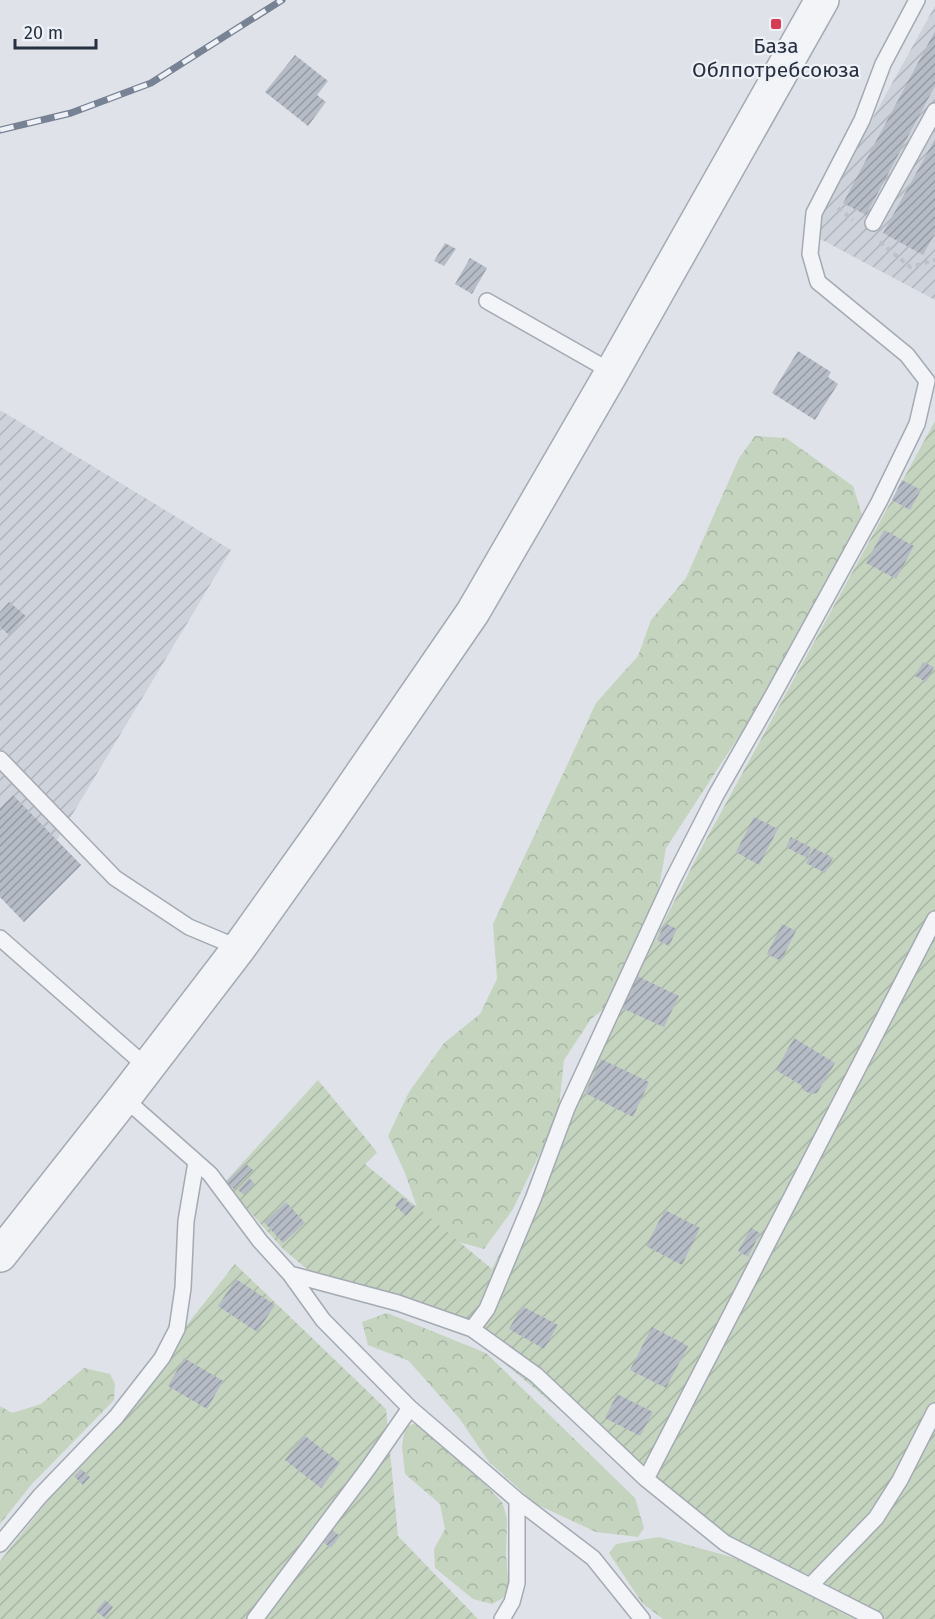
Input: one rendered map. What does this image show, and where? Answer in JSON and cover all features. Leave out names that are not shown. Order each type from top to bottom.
[{"type":"street","points":[[0,1255],[148,1068],[239,948],[473,612],[612,372],[822,0]]},
{"type":"lane","points":[[471,1329],[487,1309],[533,1199],[567,1108],[672,880],[716,795],[879,502],[917,424],[927,381],[907,356],[818,282],[810,254],[814,213],[862,120],[884,64],[916,0]]},
{"type":"lane","points":[[873,224],[935,111]]},
{"type":"lane","points":[[488,301],[612,372]]},
{"type":"lane","points":[[0,759],[115,878],[189,927],[239,948]]},
{"type":"lane","points":[[646,1479],[935,919]]},
{"type":"lane","points":[[0,938],[148,1068]]},
{"type":"lane","points":[[124,1098],[210,1174],[260,1241],[290,1274],[323,1320],[410,1408],[517,1500],[593,1558],[642,1619]]},
{"type":"lane","points":[[0,1544],[40,1496],[116,1417],[162,1358],[177,1329],[183,1288],[186,1221],[196,1162]]},
{"type":"lane","points":[[290,1274],[398,1303],[471,1329],[536,1375],[646,1479],[725,1543],[874,1619]]},
{"type":"lane","points":[[255,1619],[369,1467],[410,1408]]},
{"type":"lane","points":[[810,1586],[876,1518],[900,1480],[935,1412]]},
{"type":"lane","points":[[502,1619],[512,1602],[517,1583],[517,1500]]},
{"type":"shaded area","points":[[935,6],[935,300],[809,233]]},
{"type":"shaded area","points":[[0,410],[231,550],[57,840],[81,865],[24,922],[0,897]]},
{"type":"green space","points":[[935,421],[935,1619],[866,1619],[729,1552],[478,1341],[453,1315],[313,1274],[283,1249],[224,1183],[318,1080],[377,1152],[365,1164],[492,1269],[702,847]]},
{"type":"green space","points":[[755,436],[786,438],[853,486],[864,521],[777,678],[666,848],[655,911],[613,1002],[591,1019],[564,1060],[558,1116],[513,1209],[484,1249],[455,1241],[421,1219],[405,1173],[388,1136],[409,1092],[444,1043],[480,1014],[497,979],[493,924],[596,703],[638,656],[651,620],[686,578],[739,458]]},
{"type":"green space","points":[[235,1264],[386,1409],[398,1536],[478,1619],[0,1619],[0,1561]]},
{"type":"green space","points":[[387,1313],[486,1353],[635,1498],[644,1528],[638,1537],[596,1532],[536,1504],[489,1462],[459,1418],[409,1361],[368,1345],[362,1322]]},
{"type":"green space","points":[[84,1368],[110,1374],[115,1384],[114,1400],[31,1485],[0,1524],[0,1406],[12,1413],[41,1404]]},
{"type":"green space","points":[[414,1424],[428,1432],[502,1502],[507,1518],[506,1556],[509,1588],[503,1598],[492,1604],[473,1599],[435,1568],[434,1549],[445,1529],[440,1504],[405,1474],[402,1446],[405,1427]]},
{"type":"green space","points":[[659,1537],[735,1558],[854,1619],[663,1619],[642,1603],[609,1553],[616,1544]]},
{"type":"building","points":[[935,31],[935,86],[866,215],[843,203]]},
{"type":"building","points":[[295,55],[328,81],[317,95],[326,102],[308,126],[265,92]]},
{"type":"building","points":[[935,139],[935,233],[923,255],[883,233]]},
{"type":"building","points":[[445,243],[456,249],[444,266],[434,261]]},
{"type":"building","points":[[470,258],[487,268],[472,294],[455,284]]},
{"type":"building","points":[[798,351],[831,372],[828,377],[838,384],[815,420],[772,393]]},
{"type":"building","points":[[902,480],[921,490],[910,510],[892,500]]},
{"type":"building","points":[[884,530],[914,546],[896,579],[866,563]]},
{"type":"building","points":[[9,602],[26,616],[9,635],[0,627],[0,612]]},
{"type":"building","points":[[923,662],[934,667],[926,682],[915,676]]},
{"type":"building","points":[[13,795],[81,865],[24,922],[0,897],[0,808]]},
{"type":"building","points":[[754,817],[778,829],[759,865],[736,852]]},
{"type":"building","points":[[791,837],[812,848],[807,858],[786,847]]},
{"type":"building","points":[[814,848],[833,858],[825,873],[806,863]]},
{"type":"building","points":[[665,923],[677,929],[669,946],[657,940]]},
{"type":"building","points":[[782,924],[796,931],[781,961],[767,954]]},
{"type":"building","points":[[637,976],[679,996],[664,1027],[622,1008]]},
{"type":"building","points":[[794,1038],[835,1063],[817,1093],[811,1094],[803,1090],[801,1085],[776,1070]]},
{"type":"building","points":[[601,1059],[649,1082],[633,1117],[585,1093]]},
{"type":"building","points":[[245,1163],[253,1170],[234,1189],[226,1182]]},
{"type":"building","points":[[249,1178],[255,1184],[244,1195],[238,1190]]},
{"type":"building","points":[[402,1197],[414,1207],[406,1216],[395,1205]]},
{"type":"building","points":[[286,1202],[305,1223],[283,1243],[264,1222]]},
{"type":"building","points":[[665,1210],[700,1228],[682,1265],[646,1246]]},
{"type":"building","points":[[751,1228],[760,1233],[748,1257],[738,1251]]},
{"type":"building","points":[[236,1279],[275,1305],[257,1332],[218,1306]]},
{"type":"building","points":[[522,1306],[558,1325],[544,1349],[509,1329]]},
{"type":"building","points":[[652,1327],[688,1346],[666,1388],[630,1370]]},
{"type":"building","points":[[184,1358],[223,1381],[207,1409],[168,1386]]},
{"type":"building","points":[[617,1394],[653,1412],[640,1436],[605,1418]]},
{"type":"building","points":[[304,1435],[340,1463],[321,1488],[285,1460]]},
{"type":"building","points":[[81,1469],[90,1477],[83,1485],[74,1476]]},
{"type":"building","points":[[332,1530],[340,1536],[331,1548],[323,1542]]},
{"type":"building","points":[[105,1600],[113,1607],[105,1618],[96,1611]]},
{"type":"railway","points":[[0,130],[71,113],[151,83],[282,0]]},
{"type":"place","name":"База Облпотребсоюза","points":[[776,24]]}]
